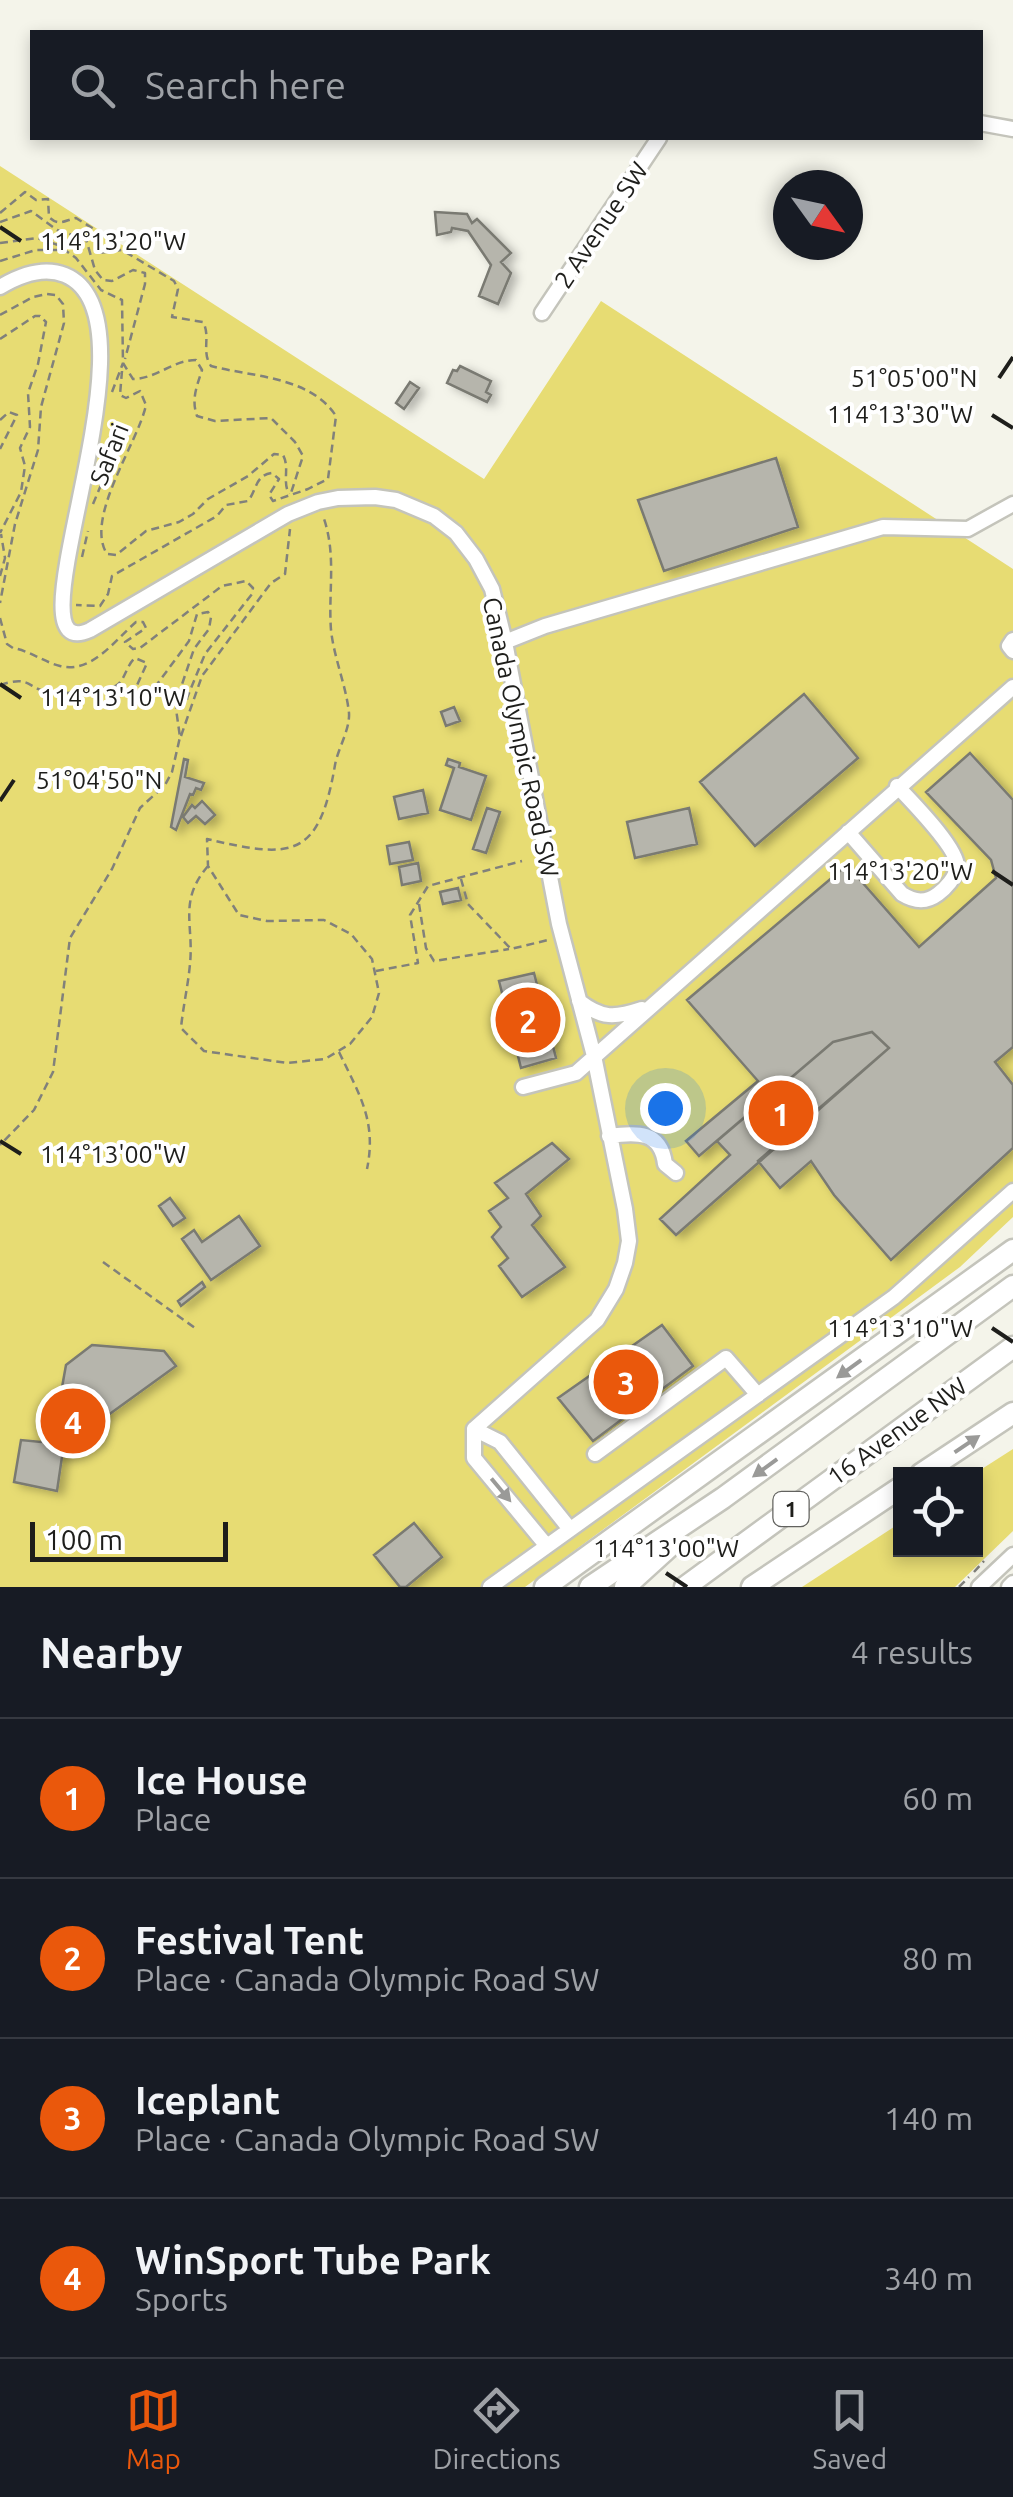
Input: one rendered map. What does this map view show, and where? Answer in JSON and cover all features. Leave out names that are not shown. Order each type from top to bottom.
[{"type":"highway","points":[[545,1587],[1013,1250]]},
{"type":"highway","points":[[590,1587],[723,1498],[1013,1286]]},
{"type":"highway","name":"16 Avenue NW","points":[[685,1587],[1013,1347]]},
{"type":"highway","name":"16 Avenue NW","points":[[930,1467],[1013,1412]]},
{"type":"highway","name":"16 Avenue NW","points":[[752,1587],[893,1493]]},
{"type":"highway","points":[[625,1587],[723,1498]]},
{"type":"street","points":[[983,124],[1013,129]]},
{"type":"street","name":"2 Avenue SW","points":[[542,313],[658,140]]},
{"type":"street","points":[[0,287],[25,275],[47,271],[77,282],[85,292],[94,330],[84,374]]},
{"type":"street","name":"Canada Olympic Road SW","points":[[52,633],[65,635],[90,630],[288,514],[318,502],[375,497],[396,500],[434,516],[456,533],[476,559],[492,590],[506,642],[562,936],[594,1056],[629,1241],[616,1288],[597,1320],[474,1429]]},
{"type":"street","points":[[506,642],[545,626],[883,527],[968,529],[1013,504]]},
{"type":"street","points":[[1013,640],[1009,646],[1013,651]]},
{"type":"street","points":[[524,1088],[576,1073],[1013,687]]},
{"type":"street","points":[[848,832],[902,894],[912,900],[934,897],[948,886],[957,869],[955,854],[898,786]]},
{"type":"street","points":[[578,1000],[592,1011],[618,1017],[650,1007]]},
{"type":"street","points":[[609,1136],[640,1132],[656,1140],[665,1164],[676,1173]]},
{"type":"street","points":[[490,1587],[894,1297],[1013,1191]]},
{"type":"street","points":[[595,1454],[726,1358],[758,1395]]},
{"type":"street","points":[[546,1545],[474,1458],[474,1429],[500,1442],[568,1528]]},
{"type":"street","points":[[979,1587],[1013,1555]]},
{"type":"path","points":[[0,213],[25,192],[36,200],[48,199],[52,221],[62,223],[76,218],[98,231],[99,252],[122,250],[174,281],[178,290],[172,317],[203,322],[206,356],[211,366],[290,384],[334,412],[336,421],[330,476],[278,500],[269,498],[279,479],[266,474],[258,480],[248,500],[226,506],[217,516],[112,576],[100,606],[71,604]]},
{"type":"path","points":[[0,222],[31,212],[57,230],[86,239],[95,270],[103,280],[112,281],[133,270],[145,273],[131,343],[112,394]]},
{"type":"path","points":[[0,244],[37,238],[66,250],[101,290],[122,300],[123,363],[130,376],[138,380],[196,360],[202,370],[194,404],[198,416],[216,421],[271,418],[303,456],[292,498],[286,503],[285,574],[272,583],[202,676],[189,706],[172,772],[165,785],[140,808],[112,869],[70,938],[54,1072],[34,1110],[0,1145]]},
{"type":"path","points":[[0,261],[36,250],[66,250]]},
{"type":"path","points":[[0,314],[48,294],[63,304],[64,323],[41,407],[38,450],[16,524],[0,603]]},
{"type":"path","points":[[0,339],[35,316],[46,322],[28,394],[30,427],[20,448],[25,466],[23,482],[0,533],[5,545],[0,576]]},
{"type":"path","name":"Safari","points":[[123,363],[120,396],[126,398],[140,391],[146,406],[103,516],[101,544],[107,554],[116,556],[146,530],[180,522],[274,454],[283,455],[287,462],[284,486],[290,496]]},
{"type":"path","points":[[0,420],[10,412],[17,415],[0,448]]},
{"type":"path","points":[[93,506],[106,472],[102,446]]},
{"type":"path","points":[[208,866],[196,881],[189,900],[190,962],[182,1028],[204,1051],[286,1063],[324,1059],[350,1044],[372,1017],[379,993],[372,958],[352,934],[324,920],[267,921],[240,914],[208,866],[207,839],[271,852],[289,848],[310,835],[323,818],[336,756],[350,718],[331,631],[329,533],[318,502]]},
{"type":"path","points":[[76,566],[86,553],[88,519]]},
{"type":"path","points":[[0,618],[4,637],[13,648],[60,666],[72,666],[91,662],[136,622],[143,622],[146,628],[126,642],[132,649],[140,648],[222,586],[246,581],[254,588],[252,594],[205,654],[187,698],[189,706]]},
{"type":"path","points":[[0,685],[20,680],[54,693],[110,688],[122,680],[135,658],[146,663],[134,692],[134,700],[144,702],[190,641],[197,614],[208,612],[212,622],[194,649],[178,696],[180,738]]},
{"type":"path","points":[[374,971],[418,963],[410,915],[428,886],[522,861]]},
{"type":"path","points":[[461,878],[468,904],[511,949]]},
{"type":"path","points":[[419,900],[426,948],[434,961],[562,936]]},
{"type":"path","points":[[338,1051],[369,1118],[372,1146],[368,1168]]},
{"type":"path","points":[[104,1262],[195,1328]]},
{"type":"shaded area","points":[[0,166],[484,479],[601,301],[1013,569],[1013,1217],[960,1267],[525,1587],[0,1587]]},
{"type":"shaded area","points":[[1013,1449],[1013,1531],[955,1587],[802,1587],[893,1528],[893,1557],[983,1557],[983,1468]]},
{"type":"building","points":[[435,212],[467,214],[472,223],[477,219],[511,253],[501,262],[511,273],[498,304],[479,296],[491,265],[468,231],[452,228],[451,232],[437,235]]},
{"type":"building","points":[[460,366],[491,381],[487,402],[447,383],[453,370]]},
{"type":"building","points":[[410,382],[419,388],[404,409],[396,403]]},
{"type":"building","points":[[776,458],[798,527],[664,571],[638,500]]},
{"type":"building","points":[[804,694],[858,758],[755,846],[700,782]]},
{"type":"building","points":[[454,707],[460,721],[446,726],[441,712]]},
{"type":"building","points":[[970,753],[1013,800],[1013,1047],[995,1062],[1013,1085],[1013,1148],[891,1260],[834,1195],[811,1161],[780,1188],[758,1161],[889,1048],[872,1032],[833,1042],[699,1156],[686,1141],[758,1081],[687,1000],[847,865],[919,947],[996,878],[991,860],[926,792]]},
{"type":"building","points":[[184,759],[188,760],[185,777],[204,783],[201,790],[196,788],[190,794],[176,830],[171,827]]},
{"type":"building","points":[[448,759],[486,776],[471,820],[440,810],[454,768],[446,765]]},
{"type":"building","points":[[423,790],[428,813],[399,819],[394,797]]},
{"type":"building","points":[[202,801],[215,815],[205,824],[196,816],[188,823],[183,817],[192,805],[195,808]]},
{"type":"building","points":[[487,808],[500,812],[486,853],[473,849]]},
{"type":"building","points":[[689,808],[697,844],[635,858],[627,822]]},
{"type":"building","points":[[409,842],[413,860],[390,864],[387,846]]},
{"type":"building","points":[[418,863],[421,881],[402,885],[399,867]]},
{"type":"building","points":[[458,888],[461,900],[443,904],[440,892]]},
{"type":"building","points":[[534,973],[556,1058],[521,1068],[499,981]]},
{"type":"building","points":[[872,1032],[889,1048],[676,1235],[660,1219],[730,1155],[717,1141],[833,1042]]},
{"type":"building","points":[[552,1143],[569,1159],[526,1194],[541,1216],[532,1225],[565,1267],[522,1297],[499,1266],[508,1258],[492,1237],[501,1227],[489,1211],[508,1198],[495,1183]]},
{"type":"building","points":[[170,1198],[185,1218],[173,1226],[159,1206]]},
{"type":"building","points":[[239,1216],[260,1246],[211,1280],[182,1239],[194,1230],[202,1242]]},
{"type":"building","points":[[202,1282],[205,1287],[181,1306],[178,1301]]},
{"type":"building","points":[[662,1325],[693,1366],[593,1441],[558,1398]]},
{"type":"building","points":[[92,1345],[164,1351],[176,1366],[100,1421],[97,1441],[80,1438],[63,1450],[57,1491],[14,1482],[21,1440],[41,1442],[54,1432],[66,1365]]},
{"type":"building","points":[[414,1523],[442,1557],[406,1587],[400,1587],[374,1555]]},
{"type":"place","name":"Festival Tent","points":[[528,1020]]},
{"type":"place","name":"Ice House","points":[[781,1113]]},
{"type":"place","name":"Iceplant","points":[[626,1382]]},
{"type":"place","name":"WinSport Tube Park","points":[[73,1421]]}]
